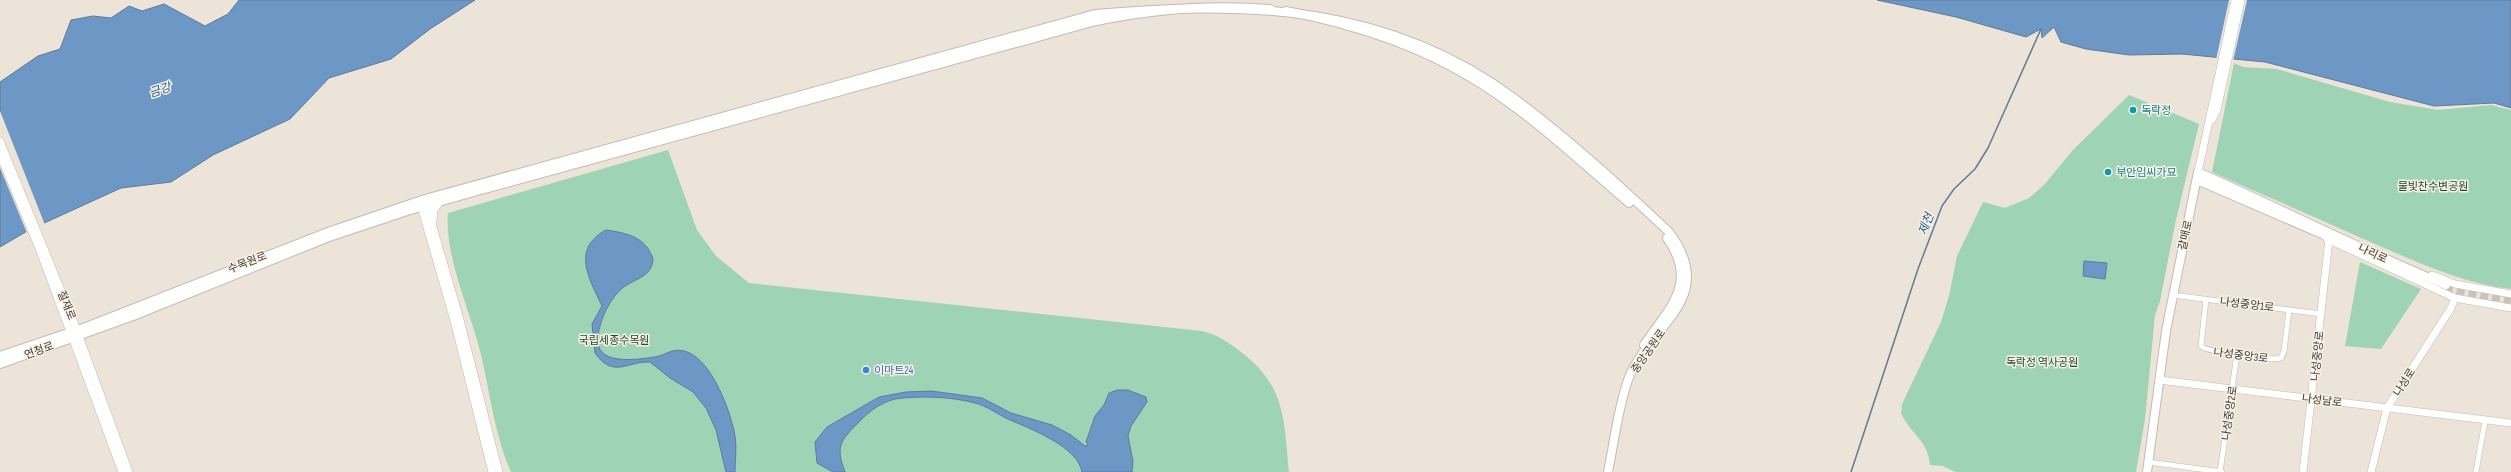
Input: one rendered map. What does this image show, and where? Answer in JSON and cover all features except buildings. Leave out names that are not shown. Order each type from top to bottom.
[{"type":"main road","points":[[423,203],[1055,24],[1134,7],[1210,0],[1244,1],[1319,11],[1386,30],[1430,49],[1484,78],[1514,98],[1668,234],[1677,251],[1684,281]]},
{"type":"main road","points":[[423,203],[440,202],[1057,30],[1134,13],[1210,6],[1285,11],[1325,18],[1384,35],[1435,57],[1481,83],[1510,103],[1651,219]]},
{"type":"main road","name":"나리로","points":[[2197,176],[2445,286]]},
{"type":"main road","name":"갈매로","points":[[2147,472],[2172,295],[2197,176]]},
{"type":"main road","name":"수목원로","points":[[74,335],[330,237],[407,211],[423,203]]},
{"type":"main road","name":"수목원로","points":[[74,335],[276,251],[423,203]]},
{"type":"main road","name":"중앙공원로","points":[[1603,472],[1624,378],[1630,366],[1672,306],[1684,281]]},
{"type":"main road","name":"중앙공원로","points":[[1608,472],[1628,380],[1637,363],[1677,311],[1684,299],[1684,281]]},
{"type":"main road","name":"연청로","points":[[0,356],[74,335]]},
{"type":"main road","name":"연청로","points":[[0,364],[74,335]]},
{"type":"street","points":[[2214,110],[2235,0]]},
{"type":"street","points":[[2214,110],[2241,0]]},
{"type":"street","name":"갈매로","points":[[2197,176],[2214,110]]},
{"type":"street","name":"절재로","points":[[0,141],[68,318],[122,472]]},
{"type":"street","name":"절재로","points":[[0,155],[68,318]]},
{"type":"street","points":[[440,202],[434,210],[430,225],[492,472]]},
{"type":"street","points":[[423,203],[499,472]]},
{"type":"street","points":[[407,211],[419,214],[430,225]]},
{"type":"street","points":[[2302,222],[2329,240],[2368,260],[2456,297],[2511,308]]},
{"type":"street","points":[[2302,222],[2455,284],[2511,294]]},
{"type":"street","name":"나성중앙로","points":[[2303,472],[2313,399],[2329,240]]},
{"type":"street","points":[[2455,284],[2451,290],[2456,297]]},
{"type":"street","points":[[2456,297],[2466,291],[2464,286]]},
{"type":"street","name":"나성중앙1로","points":[[2172,295],[2322,314]]},
{"type":"street","name":"나성로","points":[[2370,472],[2387,408],[2451,308],[2456,297]]},
{"type":"street","name":"나성중앙3로","points":[[2206,299],[2200,343],[2202,348],[2206,350],[2281,358],[2284,351],[2289,310]]},
{"type":"street","name":"절재로","points":[[74,335],[129,472]]},
{"type":"street","name":"나성중앙2로","points":[[2221,472],[2237,354]]},
{"type":"street","name":"나성남로","points":[[2159,380],[2484,421],[2511,423]]},
{"type":"street","points":[[2476,472],[2484,421]]},
{"type":"street","points":[[2148,462],[2221,472]]},
{"type":"green space","name":"물빛찬수변공원","points":[[2234,63],[2243,67],[2277,69],[2390,102],[2438,110],[2491,105],[2511,110],[2511,289],[2491,286],[2434,269],[2212,172]]},
{"type":"green space","name":"독락정 역사공원","points":[[2129,95],[2199,124],[2175,224],[2160,301],[2155,315],[2145,419],[2136,472],[1955,472],[1943,466],[1930,465],[1929,456],[1923,443],[1909,427],[1901,413],[1902,404],[1941,322],[1949,296],[1957,256],[1983,202],[2005,208],[2029,198],[2045,184],[2072,151]]},
{"type":"green space","name":"국립세종수목원","points":[[668,150],[697,230],[716,256],[749,283],[1202,331],[1218,337],[1236,348],[1256,365],[1267,378],[1275,391],[1280,406],[1286,437],[1289,472],[511,472],[500,443],[484,366],[454,264],[448,229],[448,213]]},
{"type":"green space","points":[[2360,262],[2421,289],[2381,349],[2345,346]]},
{"type":"water","name":"금강","points":[[239,0],[475,0],[430,29],[391,59],[329,78],[290,119],[213,155],[171,182],[121,188],[29,230],[0,247],[0,82],[38,56],[60,49],[71,20],[93,16],[111,18],[129,6],[142,11],[164,4],[205,26],[228,14]]},
{"type":"water","points":[[1877,0],[2511,0],[2511,108],[2494,103],[2434,106],[2265,62],[2182,54],[2129,55],[2086,49],[2061,42],[2054,27],[2042,38],[2041,29],[2026,37],[1956,17]]},
{"type":"water","points":[[606,230],[635,237],[646,246],[653,259],[650,270],[619,291],[609,304],[602,319],[598,335],[600,350],[605,355],[613,358],[640,359],[655,357],[680,350],[694,355],[703,363],[718,387],[733,426],[736,440],[735,472],[726,472],[716,430],[706,408],[693,392],[670,378],[650,362],[615,367],[602,361],[595,353],[592,324],[602,306],[588,275],[586,255],[589,246],[595,238]]},
{"type":"water","points":[[2084,261],[2107,263],[2105,279],[2083,276]]},
{"type":"water","points":[[1117,390],[1128,390],[1146,397],[1147,402],[1131,426],[1128,436],[1133,461],[1132,472],[1082,472],[1072,454],[1051,439],[1039,433],[979,404],[957,399],[930,397],[896,399],[877,406],[851,430],[843,441],[840,451],[845,472],[833,472],[817,463],[815,442],[827,427],[879,397],[906,392],[931,391],[982,398],[1011,413],[1052,425],[1071,435],[1085,446],[1088,445],[1086,442],[1095,416],[1104,405],[1109,393]]},
{"type":"pier","points":[[2229,0],[2247,0],[2233,61],[2216,60]]},
{"type":"pier","points":[[0,111],[45,225],[27,233],[0,168]]},
{"type":"waterway","name":"제천","points":[[1851,472],[1918,269],[1942,206],[1954,189],[1975,169],[1988,148],[2041,29]]},
{"type":"tunnel","points":[[2445,288],[2511,300]]},
{"type":"place","name":"독락정","points":[[2133,110]]},
{"type":"place","name":"부안임씨가묘","points":[[2108,172]]},
{"type":"place","name":"이마트24","points":[[866,370]]}]
